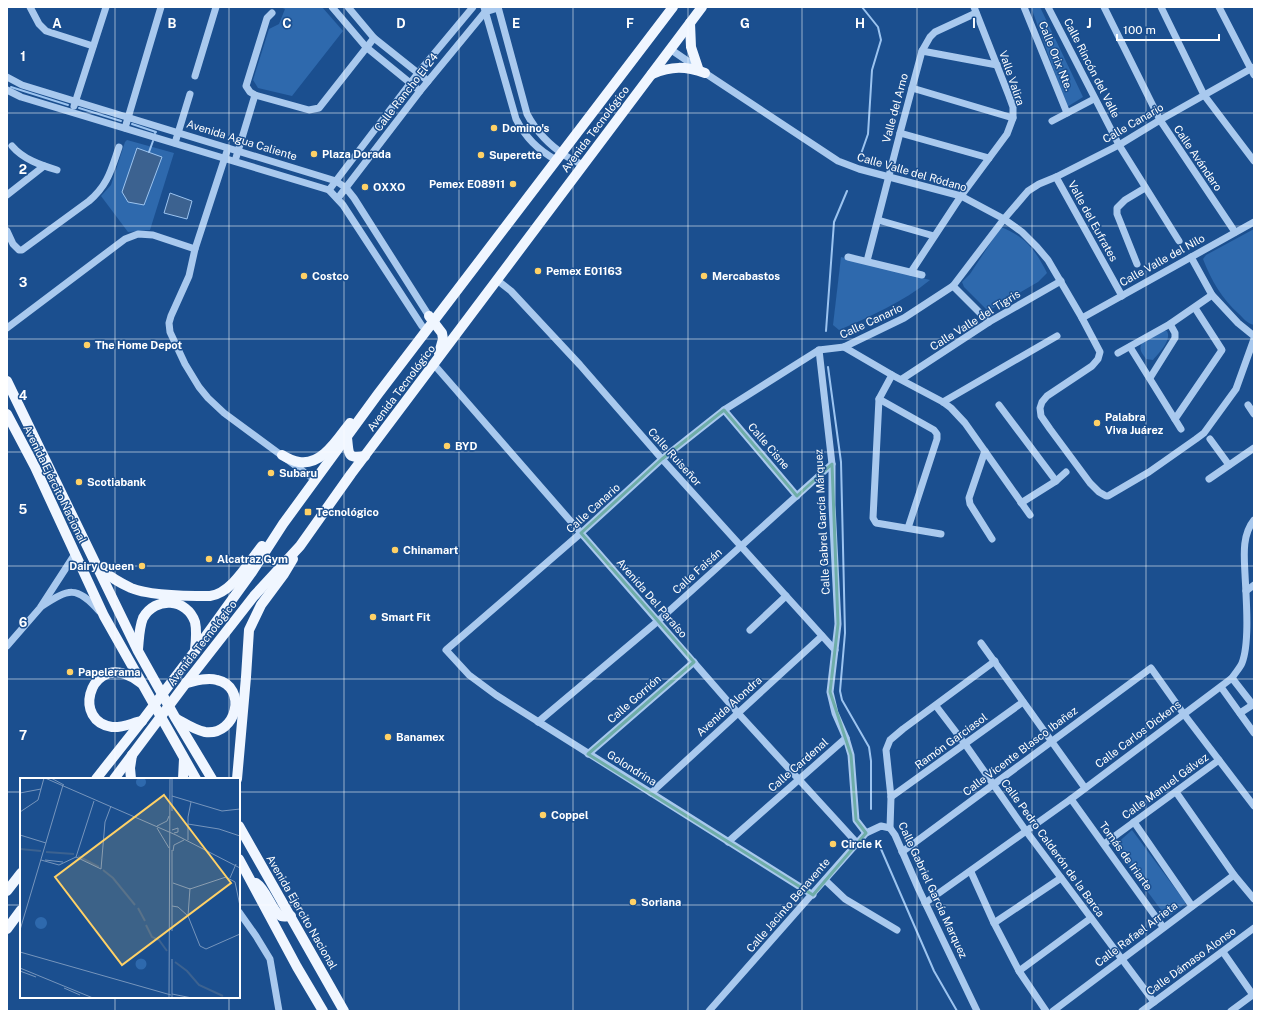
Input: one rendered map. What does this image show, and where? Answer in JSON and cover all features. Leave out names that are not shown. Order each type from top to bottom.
[{"type":"main road","name":"Avenida Tecnológico","points":[[97,778],[195,651],[252,572],[282,524],[426,330],[431,319],[559,156],[673,7]]},
{"type":"main road","name":"Avenida Tecnológico","points":[[115,778],[254,596],[300,546],[435,362],[702,7]]},
{"type":"main road","points":[[690,23],[691,47],[702,71]]},
{"type":"main road","points":[[652,74],[671,68],[684,67],[702,71]]},
{"type":"main road","points":[[431,319],[442,333],[443,339],[435,362]]},
{"type":"main road","name":"Avenida Ejército Nacional","points":[[7,381],[138,651],[176,719]]},
{"type":"main road","points":[[282,455],[300,462],[307,462],[316,459],[323,454],[351,421],[378,394]]},
{"type":"main road","name":"Avenida Ejército Nacional","points":[[7,414],[35,467],[104,616],[183,755]]},
{"type":"main road","points":[[347,438],[348,450],[351,456],[355,458],[365,456]]},
{"type":"main road","points":[[96,565],[122,584],[132,589],[146,592],[190,596],[216,595],[227,589],[232,584],[261,546],[282,524]]},
{"type":"main road","points":[[237,778],[249,630],[261,605],[291,564],[300,546]]},
{"type":"main road","points":[[138,651],[140,629],[144,618],[155,606],[163,603],[183,607],[193,617],[196,632],[195,651]]},
{"type":"main road","points":[[142,683],[125,674],[117,672],[108,673],[100,678],[94,685],[89,699],[89,707],[92,714],[102,724],[116,727],[142,721]]},
{"type":"main road","points":[[176,719],[200,730],[215,732],[226,726],[235,710],[236,701],[233,693],[226,684],[221,681],[208,679],[186,683]]},
{"type":"main road","points":[[176,719],[211,778]]},
{"type":"main road","points":[[132,755],[130,768],[132,778]]},
{"type":"main road","points":[[183,755],[183,778]]},
{"type":"main road","points":[[183,755],[195,778]]},
{"type":"main road","name":"Avenida Ejercito Nacional","points":[[240,828],[344,1011]]},
{"type":"main road","points":[[240,861],[297,967],[323,1011]]},
{"type":"main road","points":[[7,891],[20,874]]},
{"type":"main road","points":[[250,878],[262,888],[277,913],[282,916],[290,916]]},
{"type":"main road","points":[[7,929],[20,911]]},
{"type":"street","points":[[30,7],[39,24],[46,31],[93,46]]},
{"type":"street","points":[[72,112],[106,7]]},
{"type":"street","points":[[125,128],[161,7]]},
{"type":"street","points":[[195,76],[216,7]]},
{"type":"street","points":[[332,7],[366,47],[420,91]]},
{"type":"street","points":[[348,7],[374,38],[428,81]]},
{"type":"street","name":"Calle Rancho El 24","points":[[329,190],[418,73],[473,7]]},
{"type":"street","name":"Calle Orix Nte.","points":[[1024,7],[1067,113]]},
{"type":"street","name":"Calle Rincón del Valle","points":[[1048,7],[1119,145],[1179,241]]},
{"type":"street","name":"Calle Avándaro","points":[[1104,7],[1160,120],[1235,232]]},
{"type":"street","points":[[1161,7],[1204,95],[1254,161]]},
{"type":"street","points":[[1219,7],[1253,71]]},
{"type":"street","points":[[559,156],[527,114],[498,8],[485,10],[516,119],[522,129],[540,150],[583,165]]},
{"type":"street","name":"Calle Rancho El 24","points":[[338,198],[420,91],[485,10]]},
{"type":"street","name":"Valle del Arno","points":[[867,261],[922,51],[927,41],[935,32],[975,10]]},
{"type":"street","name":"Valle Valira","points":[[911,272],[961,196],[1007,134],[1013,118],[1013,107],[975,10]]},
{"type":"street","points":[[272,13],[268,18],[246,84],[248,90],[255,95],[309,110],[319,108],[374,38]]},
{"type":"street","name":"Calle Valle del Ródano","points":[[670,49],[838,161],[859,169],[961,196],[1004,219],[1022,232],[1037,247],[1048,260],[1061,281],[1100,352],[1096,363],[1047,396],[1042,402],[1040,408],[1041,416],[1090,483],[1099,492],[1106,496],[1149,472],[1204,432],[1236,389],[1254,338]]},
{"type":"street","points":[[922,51],[996,65]]},
{"type":"street","name":"Calle Canario","points":[[446,650],[581,534],[662,459],[724,410],[819,350],[844,347],[904,318],[953,286],[1004,219],[1028,191],[1039,184],[1119,145],[1204,95],[1253,71]]},
{"type":"street","name":"Avenida Agua Caliente","points":[[8,80],[336,180],[346,188],[354,198],[431,319]]},
{"type":"street","points":[[912,88],[1013,118]]},
{"type":"street","name":"Avenida Agua Caliente","points":[[7,90],[21,97],[329,190],[338,198],[426,330]]},
{"type":"street","points":[[175,143],[190,94]]},
{"type":"street","points":[[235,161],[255,95]]},
{"type":"street","points":[[1052,121],[1094,99]]},
{"type":"street","points":[[900,133],[989,158]]},
{"type":"street","points":[[12,146],[19,154],[44,166],[57,170]]},
{"type":"street","points":[[7,231],[15,248],[20,250],[98,194],[108,176],[119,147]]},
{"type":"street","points":[[228,148],[195,249],[188,276],[171,316],[169,324],[170,332],[177,348],[196,381],[208,398],[224,413],[315,480]]},
{"type":"street","points":[[7,195],[44,166]]},
{"type":"street","name":"Valle del Eufrates","points":[[1056,177],[1122,296]]},
{"type":"street","points":[[1138,264],[1117,214],[1118,208],[1125,200],[1145,188]]},
{"type":"street","points":[[878,220],[934,236]]},
{"type":"street","name":"Calle Valle del Nilo","points":[[1082,318],[1254,222]]},
{"type":"street","points":[[7,328],[125,239],[138,234],[153,235],[195,249]]},
{"type":"street","points":[[377,258],[387,251]]},
{"type":"street","points":[[848,257],[922,275]]},
{"type":"street","points":[[1191,257],[1212,295],[1254,338]]},
{"type":"street","name":"Calle Ruiseñor","points":[[497,280],[511,292],[580,365],[662,459],[835,650]]},
{"type":"street","name":"Calle Valle del Tigris","points":[[902,379],[989,322],[1061,281]]},
{"type":"street","points":[[953,286],[989,322]]},
{"type":"street","points":[[1118,353],[1196,308],[1212,295]]},
{"type":"street","points":[[1175,419],[1225,348],[1196,308]]},
{"type":"street","points":[[1150,378],[1176,338],[1170,324]]},
{"type":"street","points":[[943,402],[1057,336]]},
{"type":"street","points":[[844,347],[943,402],[958,415],[1030,515]]},
{"type":"street","points":[[1130,347],[1181,428]]},
{"type":"street","name":"Calle Gabrel García Márquez","points":[[819,350],[832,464],[832,505],[838,624],[830,692],[835,713],[846,738]]},
{"type":"street","name":"Avenida Del Paraíso","points":[[435,362],[437,368],[738,713],[857,843]]},
{"type":"street","points":[[892,375],[879,399],[874,518],[876,523],[941,534]]},
{"type":"street","points":[[879,399],[934,430],[938,434],[938,439],[908,528]]},
{"type":"street","points":[[999,405],[1056,481]]},
{"type":"street","points":[[1248,406],[1254,414]]},
{"type":"street","name":"Calle Cisne","points":[[724,410],[797,496]]},
{"type":"street","points":[[1210,439],[1229,465]]},
{"type":"street","points":[[1209,480],[1254,448]]},
{"type":"street","points":[[984,451],[969,498],[970,504],[992,539]]},
{"type":"street","name":"Calle Faisán","points":[[538,722],[658,621],[832,464]]},
{"type":"street","points":[[1021,504],[1056,481],[1066,472]]},
{"type":"street","name":"Calle Carlos Dickens","points":[[925,903],[971,872],[1071,799],[1232,678],[1242,663],[1246,649],[1244,548],[1249,528],[1254,520]]},
{"type":"street","points":[[7,646],[40,608],[75,554]]},
{"type":"street","points":[[1246,591],[1254,585]]},
{"type":"street","points":[[40,608],[66,592],[74,592],[82,594],[90,600],[104,616]]},
{"type":"street","points":[[750,630],[786,596]]},
{"type":"street","name":"Avenida Alondra","points":[[651,793],[822,636]]},
{"type":"street","points":[[981,643],[1085,788]]},
{"type":"street","name":"Golondrina","points":[[446,650],[481,685],[813,895]]},
{"type":"street","points":[[936,706],[995,661]]},
{"type":"street","name":"Calle Gorrión","points":[[588,754],[694,662]]},
{"type":"street","name":"Calle Vicente Blasco Ibañez","points":[[902,852],[1151,668],[1183,714]]},
{"type":"street","points":[[1232,678],[1254,705],[1240,713]]},
{"type":"street","points":[[1221,687],[1254,733]]},
{"type":"street","name":"Ramón Garciasol","points":[[891,798],[1023,702]]},
{"type":"street","name":"Calle Pedro Calderón de la Barca","points":[[936,706],[965,744],[1060,878],[1154,1002]]},
{"type":"street","name":"Calle Gabriel García Marquez","points":[[936,706],[890,740],[886,750],[891,798],[890,828],[895,835],[925,903],[977,1011]]},
{"type":"street","points":[[1183,714],[1254,806]]},
{"type":"street","points":[[846,738],[851,755],[856,820],[866,833]]},
{"type":"street","name":"Calle Cardenal","points":[[728,842],[846,738]]},
{"type":"street","name":"Calle Manuel Gálvez","points":[[1104,844],[1219,760]]},
{"type":"street","points":[[1176,792],[1234,875],[1254,899]]},
{"type":"street","name":"Tomás de Iriarte","points":[[1071,799],[1163,927]]},
{"type":"street","points":[[1134,822],[1192,906]]},
{"type":"street","name":"Calle Jacinto Benavente","points":[[712,1010],[866,833],[881,826],[890,828]]},
{"type":"street","points":[[971,872],[994,923],[1019,971],[1046,1011]]},
{"type":"street","name":"Calle Rafael Arrieta","points":[[1052,1011],[1234,875]]},
{"type":"street","points":[[994,923],[1060,878]]},
{"type":"street","points":[[825,880],[845,899],[897,930]]},
{"type":"street","points":[[240,913],[270,959],[279,1011]]},
{"type":"street","points":[[1019,971],[1091,918]]},
{"type":"street","name":"Calle Dámaso Alonso","points":[[1142,1011],[1254,928]]},
{"type":"street","points":[[1223,952],[1254,994],[1231,1011]]},
{"type":"highlighted area","points":[[724,410],[797,496],[832,464],[838,624],[830,692],[851,755],[856,820],[866,833],[813,895],[588,754],[694,662],[581,533],[662,459]]},
{"type":"shaded area","points":[[280,7],[322,7],[343,31],[292,96],[258,88],[253,80],[269,29],[279,24],[285,9]]},
{"type":"shaded area","points":[[1031,7],[1040,7],[1083,97],[1067,107]]},
{"type":"shaded area","points":[[127,140],[174,153],[150,230],[128,232],[101,196],[111,185],[125,142]]},
{"type":"shaded area","points":[[137,148],[162,157],[144,205],[128,202],[122,192]]},
{"type":"shaded area","points":[[170,193],[192,201],[187,219],[164,213]]},
{"type":"shaded area","points":[[1001,227],[1024,240],[1039,258],[1047,273],[1038,282],[988,311],[964,287],[962,282],[970,274]]},
{"type":"shaded area","points":[[1254,229],[1254,325],[1244,319],[1222,296],[1213,282],[1203,259],[1206,255]]},
{"type":"shaded area","points":[[841,257],[930,280],[898,302],[839,330],[833,325]]},
{"type":"shaded area","points":[[1164,331],[1167,331],[1168,338],[1164,346],[1153,360],[1146,359],[1140,349],[1142,343]]},
{"type":"shaded area","points":[[1132,830],[1186,903],[1167,918],[1114,846]]},
{"type":"waterway","points":[[861,154],[868,134],[872,70],[881,40],[878,27],[862,7]]},
{"type":"waterway","points":[[11,87],[68,105]]},
{"type":"waterway","points":[[79,108],[121,121]]},
{"type":"waterway","points":[[132,124],[156,132],[155,133]]},
{"type":"waterway","points":[[149,152],[153,141]]},
{"type":"waterway","points":[[826,331],[834,222],[847,191]]},
{"type":"waterway","points":[[828,367],[841,462],[845,633],[840,691],[842,700],[869,747],[871,761],[871,809]]},
{"type":"waterway","points":[[881,849],[934,971],[957,1011]]},
{"type":"place","name":"Domino's","points":[[494,128]]},
{"type":"place","name":"Plaza Dorada","points":[[314,154]]},
{"type":"place","name":"Superette","points":[[481,155]]},
{"type":"place","name":"Pemex E08911","points":[[513,184]]},
{"type":"place","name":"OXXO","points":[[365,187]]},
{"type":"place","name":"Pemex E01163","points":[[538,271]]},
{"type":"place","name":"Costco","points":[[304,276]]},
{"type":"place","name":"Mercabastos","points":[[704,276]]},
{"type":"place","name":"The Home Depot","points":[[87,345]]},
{"type":"place","name":"Palabra Viva Juárez","points":[[1097,423]]},
{"type":"place","name":"BYD","points":[[447,446]]},
{"type":"place","name":"Subaru","points":[[271,473]]},
{"type":"place","name":"Scotiabank","points":[[79,482]]},
{"type":"place","name":"Tecnológico","points":[[308,512]]},
{"type":"place","name":"Chinamart","points":[[395,550]]},
{"type":"place","name":"Alcatraz Gym","points":[[209,559]]},
{"type":"place","name":"Dairy Queen","points":[[142,566]]},
{"type":"place","name":"Smart Fit","points":[[373,617]]},
{"type":"place","name":"Papelerama","points":[[70,672]]},
{"type":"place","name":"Banamex","points":[[388,737]]},
{"type":"place","name":"Coppel","points":[[543,815]]},
{"type":"place","name":"Circle K","points":[[833,844]]},
{"type":"place","name":"Soriana","points":[[633,902]]}]
